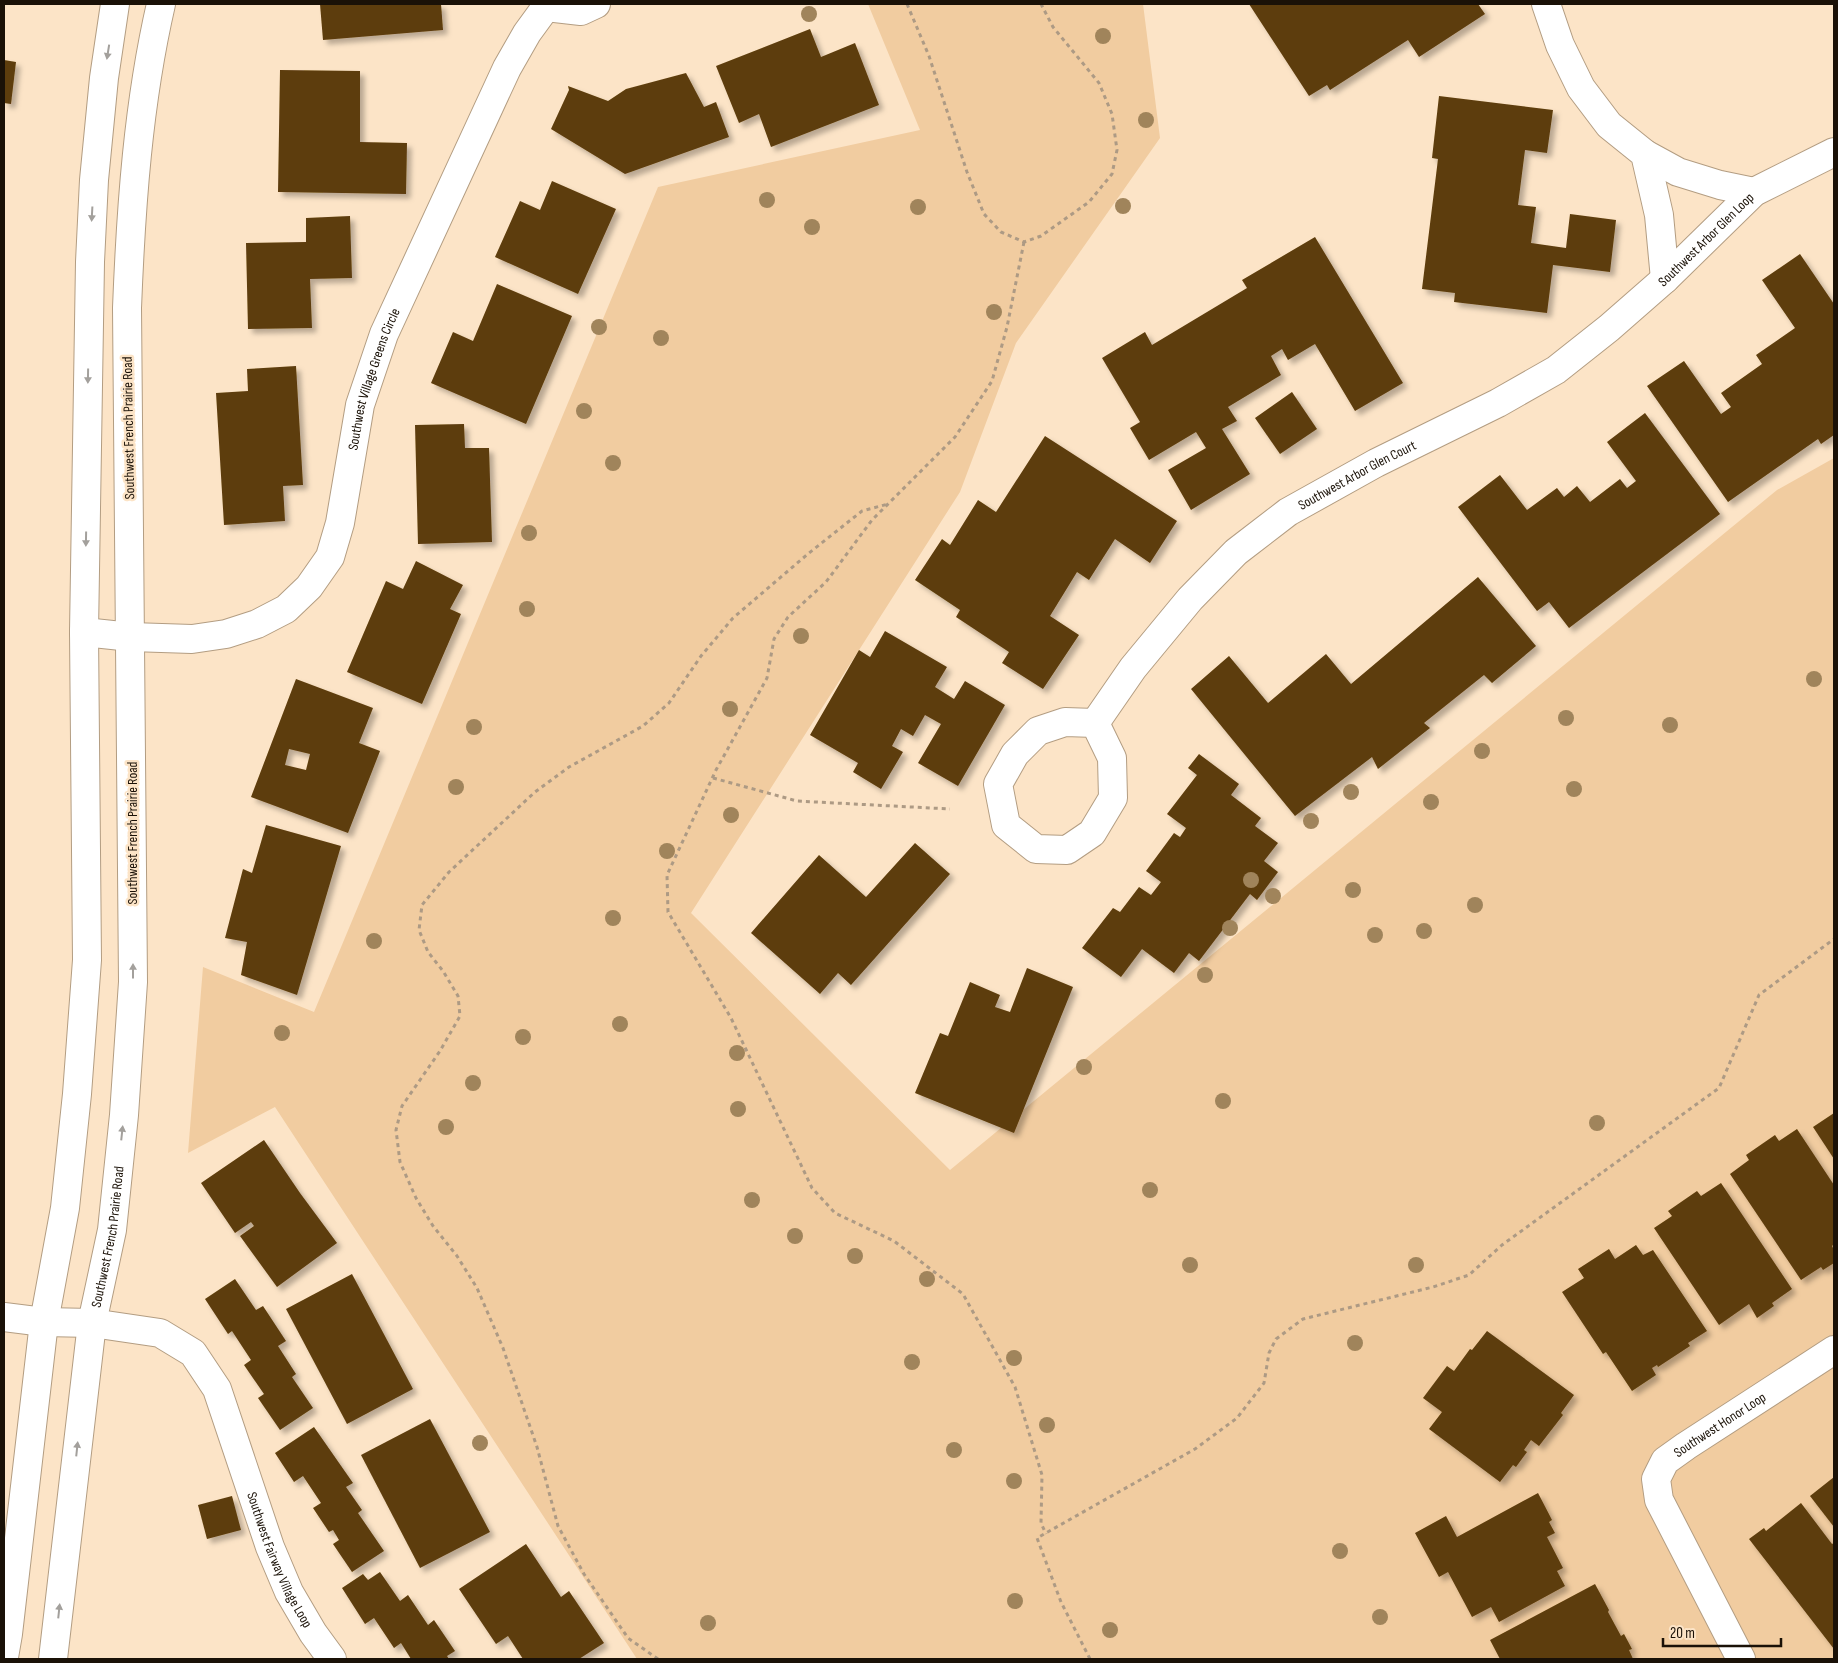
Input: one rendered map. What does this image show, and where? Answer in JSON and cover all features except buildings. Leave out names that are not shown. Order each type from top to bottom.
[{"type":"street","points":[[4,1657],[44,1322],[65,1208],[77,1094],[87,960],[84,632],[90,272],[93,189],[104,78],[115,4]]},
{"type":"street","name":"Southwest French Prairie Road","points":[[53,1659],[92,1323],[112,1230],[124,1115],[133,982],[127,308],[130,226],[139,130],[155,28],[161,4]]},
{"type":"street","name":"Southwest Village Greens Circle","points":[[84,632],[131,637],[192,638],[226,634],[257,624],[286,609],[309,587],[330,557],[340,523],[360,405],[384,334],[507,68],[546,5],[581,11],[596,4]]},
{"type":"street","points":[[1546,4],[1560,45],[1580,88],[1609,124],[1645,154],[1678,172],[1720,185],[1754,192]]},
{"type":"street","name":"Southwest Arbor Glen Loop","points":[[1665,279],[1754,192],[1834,152]]},
{"type":"street","name":"Southwest Arbor Glen Loop","points":[[1645,154],[1659,215],[1665,279]]},
{"type":"street","name":"Southwest Arbor Glen Court","points":[[1095,723],[1133,668],[1190,598],[1236,552],[1288,512],[1376,463],[1498,403],[1556,370],[1610,328],[1665,279]]},
{"type":"street","points":[[1065,722],[1095,723],[1112,758],[1113,798],[1092,833],[1067,850],[1036,849],[1006,825],[998,784],[1015,754],[1038,732],[1065,722]]},
{"type":"street","name":"Southwest Fairway Village Loop","points":[[4,1317],[44,1322],[92,1323],[160,1333],[193,1353],[217,1389],[270,1547],[289,1592],[313,1633],[332,1659]]},
{"type":"street","name":"Southwest Honor Loop","points":[[1741,1659],[1659,1500],[1656,1479],[1665,1461],[1834,1350]]},
{"type":"path","points":[[907,4],[929,56],[967,172],[984,214],[1001,232],[1024,242],[1041,236],[1089,202],[1112,174],[1117,150],[1112,114],[1099,83],[1053,27],[1041,4]]},
{"type":"path","points":[[1024,242],[1007,327],[992,381],[955,437],[872,520],[826,582],[788,617],[774,639],[767,678],[713,778],[667,875],[668,912],[731,1018],[812,1188],[835,1212],[894,1242],[963,1294],[1015,1387],[1042,1475],[1041,1523],[1046,1534]]},
{"type":"path","points":[[658,1659],[628,1638],[584,1574],[558,1526],[537,1447],[503,1348],[477,1288],[457,1256],[432,1226],[416,1198],[400,1162],[396,1130],[402,1106],[440,1050],[460,1016],[458,996],[443,971],[428,952],[419,930],[422,905],[450,872],[535,792],[569,767],[643,726],[668,704],[701,656],[733,618],[795,564],[862,510],[889,503]]},
{"type":"path","points":[[713,778],[797,801],[950,809]]},
{"type":"path","points":[[1090,1659],[1061,1602],[1037,1538],[1195,1449],[1237,1418],[1264,1383],[1269,1353],[1276,1339],[1303,1319],[1433,1287],[1469,1275],[1502,1245],[1719,1088],[1759,995],[1834,939]]},
{"type":"shaded area","points":[[868,4],[1143,4],[1160,138],[1016,343],[960,492],[691,913],[950,1170],[1777,490],[1834,458],[1834,1659],[637,1659],[275,1107],[188,1153],[203,967],[314,1012],[658,187],[920,130]]}]
